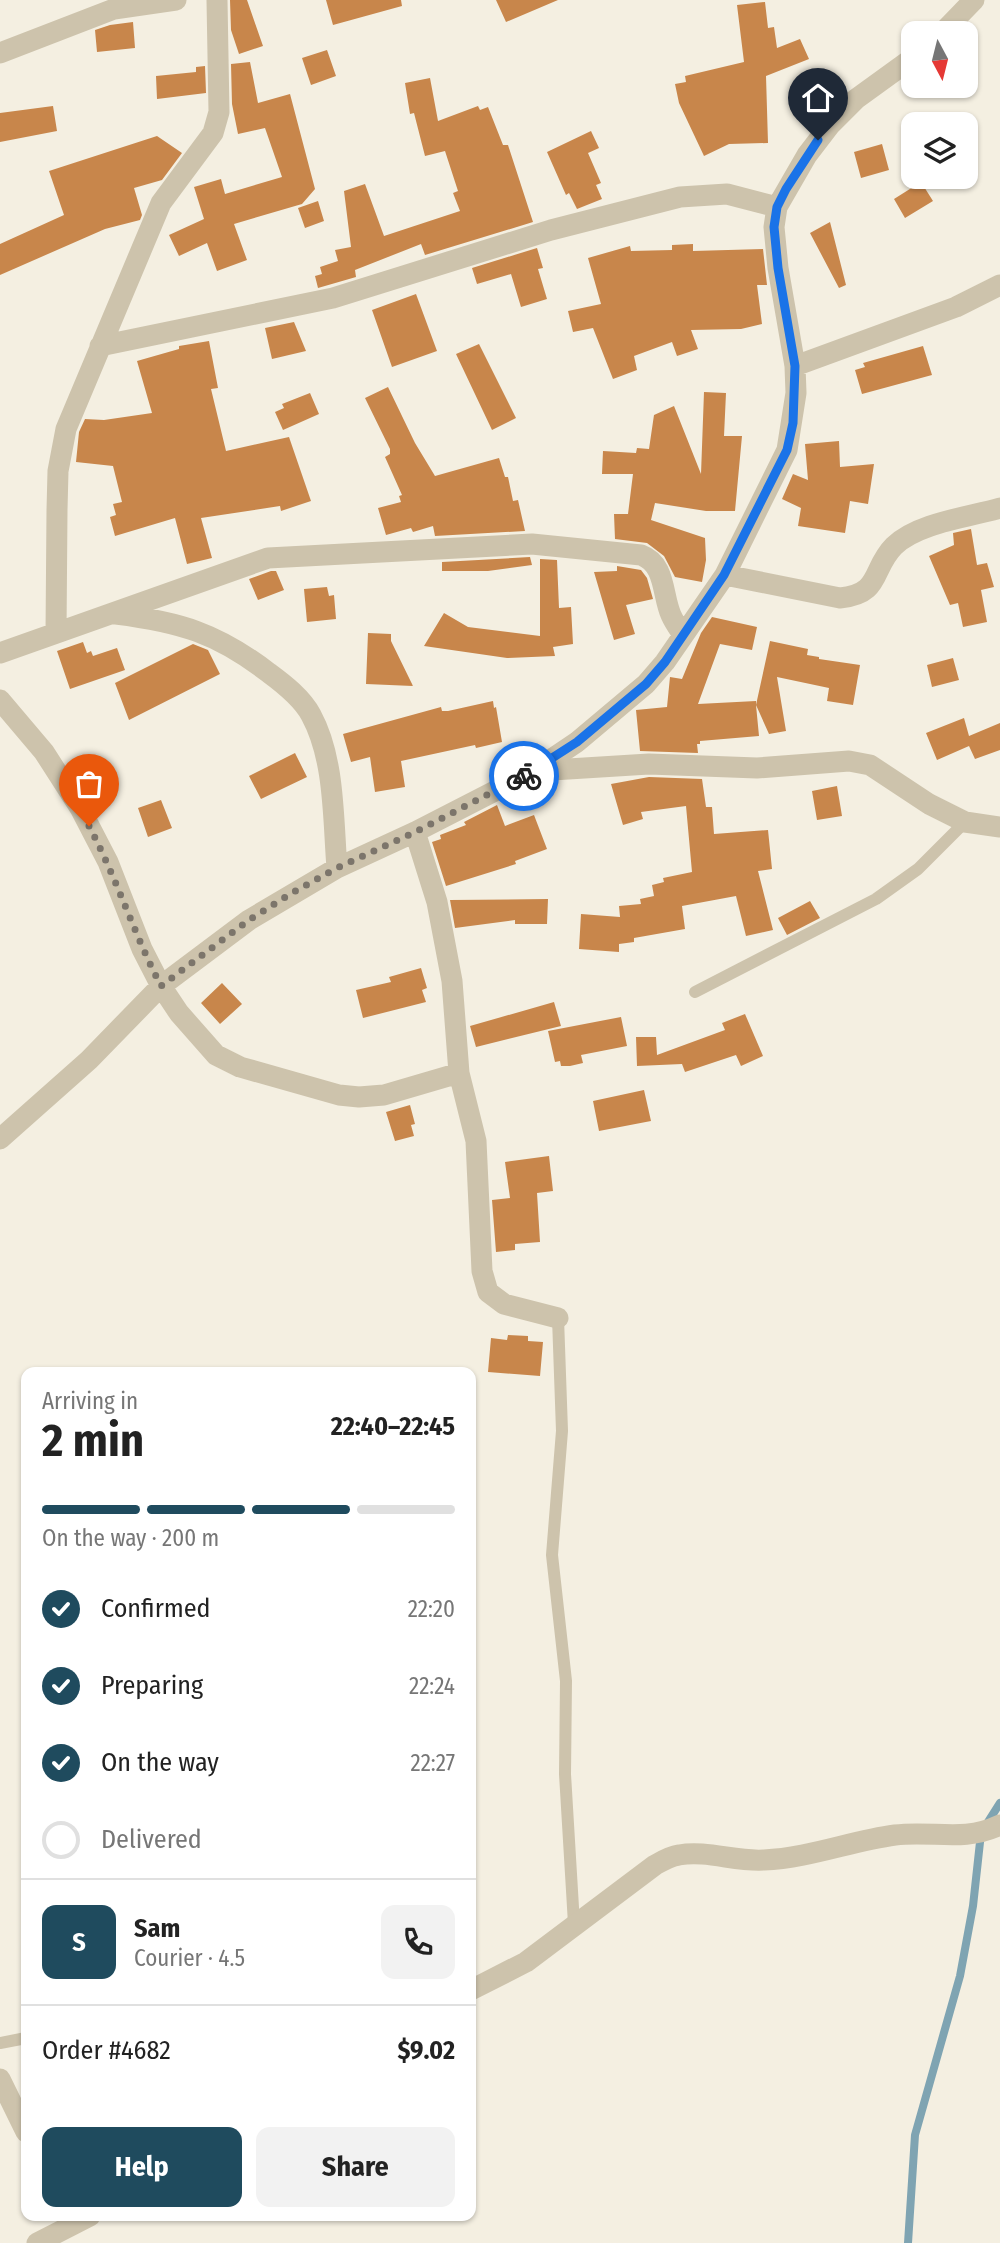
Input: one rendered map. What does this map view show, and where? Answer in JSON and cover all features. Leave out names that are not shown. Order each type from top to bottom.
[{"type":"street","points":[[0,53],[114,9],[176,0]]},
{"type":"street","points":[[56,633],[58,471],[66,429],[162,204],[203,151],[213,133],[219,112],[217,0]]},
{"type":"street","points":[[954,21],[974,0]]},
{"type":"street","points":[[0,1139],[89,1060],[161,986],[249,920],[337,868],[415,832],[534,771],[577,742],[646,684],[665,662],[724,575],[787,450],[795,403],[795,366],[778,268],[774,227],[777,207],[807,155],[830,125],[856,99],[901,66]]},
{"type":"street","points":[[100,346],[333,298],[551,230],[680,197],[727,194],[777,207]]},
{"type":"street","points":[[795,366],[957,307],[1000,285]]},
{"type":"street","points":[[724,575],[841,598],[853,597],[869,588],[891,549],[910,534],[1000,508]]},
{"type":"street","points":[[0,653],[268,558],[532,544],[650,558],[657,567],[672,617],[684,635]]},
{"type":"street","points":[[112,614],[164,620],[210,635],[249,657],[286,686],[310,713],[322,743],[331,791],[337,868]]},
{"type":"street","points":[[0,700],[44,752],[80,808],[108,862],[142,949],[161,986],[179,1013],[216,1055],[240,1067],[338,1095],[359,1097],[384,1095],[459,1073]]},
{"type":"street","points":[[534,771],[649,764],[757,768],[849,761],[870,765],[929,804],[983,825],[1000,847]]},
{"type":"street","points":[[415,832],[437,902],[453,981],[459,1073],[476,1141],[481,1271],[488,1292],[504,1304],[558,1318]]},
{"type":"street","points":[[476,1987],[526,1962],[655,1865],[677,1855],[703,1854],[762,1860],[793,1857],[897,1835],[962,1836],[981,1833],[1000,1825]]},
{"type":"street","points":[[0,2079],[21,2122]]},
{"type":"street","points":[[37,2243],[74,2221]]},
{"type":"lane","points":[[695,992],[876,899],[983,825]]},
{"type":"lane","points":[[558,1318],[562,1432],[552,1555],[566,1681],[565,1774],[574,1924]]},
{"type":"lane","points":[[0,2043],[21,2039]]},
{"type":"building","points":[[230,0],[247,0],[263,46],[239,54],[231,30]]},
{"type":"building","points":[[326,0],[401,0],[402,6],[333,25]]},
{"type":"building","points":[[496,0],[558,0],[506,22]]},
{"type":"building","points":[[765,2],[768,28],[774,27],[777,48],[800,39],[809,59],[766,76],[768,143],[729,144],[704,156],[679,103],[675,84],[686,82],[685,76],[744,62],[737,5]]},
{"type":"building","points":[[133,22],[135,48],[97,52],[95,30]]},
{"type":"building","points":[[327,50],[336,76],[311,85],[302,58]]},
{"type":"building","points":[[250,62],[258,103],[290,94],[315,189],[302,204],[234,224],[247,260],[217,271],[207,243],[179,256],[169,235],[204,219],[194,187],[221,179],[225,194],[282,177],[265,128],[238,134],[232,104],[231,64]]},
{"type":"building","points":[[205,66],[206,93],[157,99],[156,76],[196,72],[196,67]]},
{"type":"building","points":[[430,78],[438,121],[478,106],[480,110],[488,107],[503,145],[508,145],[533,222],[425,255],[421,244],[355,270],[356,277],[318,288],[315,276],[322,274],[320,267],[338,261],[335,250],[351,247],[344,191],[365,184],[384,236],[460,211],[453,193],[458,191],[445,151],[425,156],[414,113],[410,114],[405,83]]},
{"type":"building","points":[[53,106],[57,131],[0,142],[0,113]]},
{"type":"building","points":[[591,131],[599,148],[588,153],[601,183],[596,185],[602,199],[577,209],[569,193],[566,195],[547,152]]},
{"type":"building","points":[[157,136],[182,153],[162,180],[134,188],[142,215],[140,220],[105,229],[0,275],[0,244],[64,215],[49,171]]},
{"type":"building","points":[[882,144],[889,170],[861,178],[854,152]]},
{"type":"building","points":[[910,189],[925,189],[933,201],[905,218],[894,199]]},
{"type":"building","points":[[318,201],[324,221],[305,228],[298,208]]},
{"type":"building","points":[[830,222],[846,285],[839,288],[810,233]]},
{"type":"building","points":[[693,244],[693,251],[763,249],[767,285],[757,285],[762,324],[741,329],[691,330],[698,349],[677,356],[672,342],[634,356],[637,370],[613,379],[593,328],[573,332],[568,311],[601,304],[588,258],[630,246],[631,251],[672,250],[672,245]]},
{"type":"building","points":[[537,248],[543,268],[538,269],[547,299],[521,307],[511,274],[477,284],[472,268]]},
{"type":"building","points":[[416,294],[437,351],[392,367],[372,310]]},
{"type":"building","points":[[294,322],[306,351],[272,359],[265,328]]},
{"type":"building","points":[[209,341],[218,388],[211,389],[226,451],[289,437],[311,501],[281,511],[280,506],[201,518],[212,558],[187,564],[175,518],[115,536],[110,517],[116,515],[113,504],[122,502],[113,466],[76,462],[79,432],[85,419],[104,420],[152,413],[137,361],[179,349],[179,346]]},
{"type":"building","points":[[479,344],[516,418],[492,430],[456,354]]},
{"type":"building","points":[[923,346],[932,375],[862,394],[855,370],[865,367],[863,363]]},
{"type":"building","points":[[388,387],[415,443],[435,476],[499,458],[505,477],[508,477],[513,501],[518,500],[525,531],[435,536],[433,526],[413,532],[411,528],[386,535],[378,508],[401,502],[399,496],[402,495],[385,457],[390,454],[390,449],[365,398]]},
{"type":"building","points":[[704,392],[726,393],[724,436],[742,436],[735,511],[706,511],[655,503],[651,520],[705,538],[706,560],[702,582],[675,577],[664,556],[647,543],[615,539],[614,514],[628,514],[633,474],[602,474],[603,451],[636,453],[637,448],[649,449],[654,415],[674,406],[701,474]]},
{"type":"building","points":[[310,393],[319,414],[283,430],[275,412],[284,408],[282,404]]},
{"type":"building","points":[[839,441],[840,467],[874,464],[868,504],[850,501],[845,533],[798,526],[801,508],[782,499],[793,474],[808,480],[805,444]]},
{"type":"building","points":[[971,529],[977,565],[987,563],[994,587],[981,590],[987,622],[963,627],[958,603],[950,605],[929,556],[954,545],[953,533]]},
{"type":"building","points":[[530,557],[532,565],[488,571],[442,571],[442,562]]},
{"type":"building","points":[[540,559],[557,560],[559,608],[571,607],[573,644],[553,647],[555,656],[507,658],[424,646],[444,613],[468,627],[540,636]]},
{"type":"building","points":[[617,566],[641,570],[647,578],[653,599],[626,605],[635,634],[614,640],[594,572],[617,571]]},
{"type":"building","points":[[276,571],[284,590],[258,600],[249,579]]},
{"type":"building","points":[[327,587],[329,596],[334,595],[336,619],[307,622],[304,589]]},
{"type":"building","points":[[712,617],[757,627],[752,650],[720,644],[698,704],[756,701],[759,736],[700,741],[700,744],[697,744],[698,753],[640,751],[636,710],[667,707],[670,677],[682,679],[701,633]]},
{"type":"building","points":[[368,633],[391,634],[391,641],[413,686],[366,684]]},
{"type":"building","points":[[770,641],[808,649],[807,655],[819,659],[860,665],[853,705],[827,701],[829,688],[777,677],[786,731],[769,734],[756,705]]},
{"type":"building","points":[[83,642],[87,653],[91,651],[93,656],[117,648],[125,670],[70,689],[57,651]]},
{"type":"building","points":[[193,644],[208,650],[220,674],[129,720],[115,683]]},
{"type":"building","points":[[953,658],[959,680],[932,687],[927,665]]},
{"type":"building","points":[[493,701],[502,742],[401,761],[405,787],[375,792],[370,757],[351,762],[343,734],[441,707],[442,711],[448,711]]},
{"type":"building","points":[[964,718],[969,736],[1000,723],[1000,750],[975,759],[969,746],[937,760],[926,733]]},
{"type":"building","points":[[295,753],[307,777],[261,799],[249,776]]},
{"type":"building","points":[[649,777],[702,779],[706,807],[712,807],[714,834],[768,830],[772,869],[758,871],[773,930],[746,936],[736,896],[682,906],[685,929],[634,938],[634,942],[619,944],[619,952],[579,949],[581,914],[620,917],[619,906],[641,904],[640,899],[654,896],[652,885],[664,882],[663,878],[692,872],[686,806],[641,812],[643,819],[623,825],[611,784]]},
{"type":"building","points":[[837,786],[842,816],[817,820],[812,791]]},
{"type":"building","points":[[161,800],[172,828],[148,837],[138,808]]},
{"type":"building","points":[[497,805],[505,826],[534,815],[547,849],[515,861],[516,864],[446,886],[432,842],[441,839],[440,835],[466,825],[464,822]]},
{"type":"building","points":[[548,899],[547,924],[515,924],[515,920],[455,928],[450,900]]},
{"type":"building","points":[[810,901],[820,918],[787,935],[778,918]]},
{"type":"building","points":[[421,968],[427,988],[422,990],[426,1002],[363,1018],[356,990],[391,982],[389,977]]},
{"type":"building","points":[[222,983],[242,1004],[220,1024],[201,1003]]},
{"type":"building","points":[[554,1002],[561,1026],[476,1047],[470,1026]]},
{"type":"building","points":[[745,1014],[763,1056],[741,1066],[736,1055],[685,1072],[682,1064],[637,1066],[636,1037],[656,1037],[657,1055],[725,1030],[722,1023]]},
{"type":"building","points":[[621,1017],[627,1046],[581,1055],[583,1063],[570,1066],[561,1066],[560,1061],[555,1062],[548,1031]]},
{"type":"building","points":[[644,1090],[651,1121],[599,1131],[593,1101]]},
{"type":"building","points":[[410,1105],[415,1124],[411,1125],[414,1136],[395,1141],[386,1112]]},
{"type":"building","points":[[549,1156],[553,1191],[537,1193],[540,1242],[515,1244],[515,1250],[496,1252],[492,1200],[510,1198],[505,1162]]},
{"type":"building","points":[[508,1335],[528,1336],[528,1341],[543,1342],[540,1376],[488,1372],[491,1338],[507,1340]]},
{"type":"waterway","points":[[908,2243],[915,2135],[960,1976],[973,1906],[981,1833],[1000,1803]]},
{"type":"way so far","points":[[89,826],[108,862],[142,949],[161,986],[249,920],[292,893],[524,776]]},
{"type":"route","points":[[524,776],[577,742],[624,704],[665,662],[724,575],[787,450],[796,393],[795,366],[785,318],[774,227],[777,207],[786,189],[818,140]]}]
